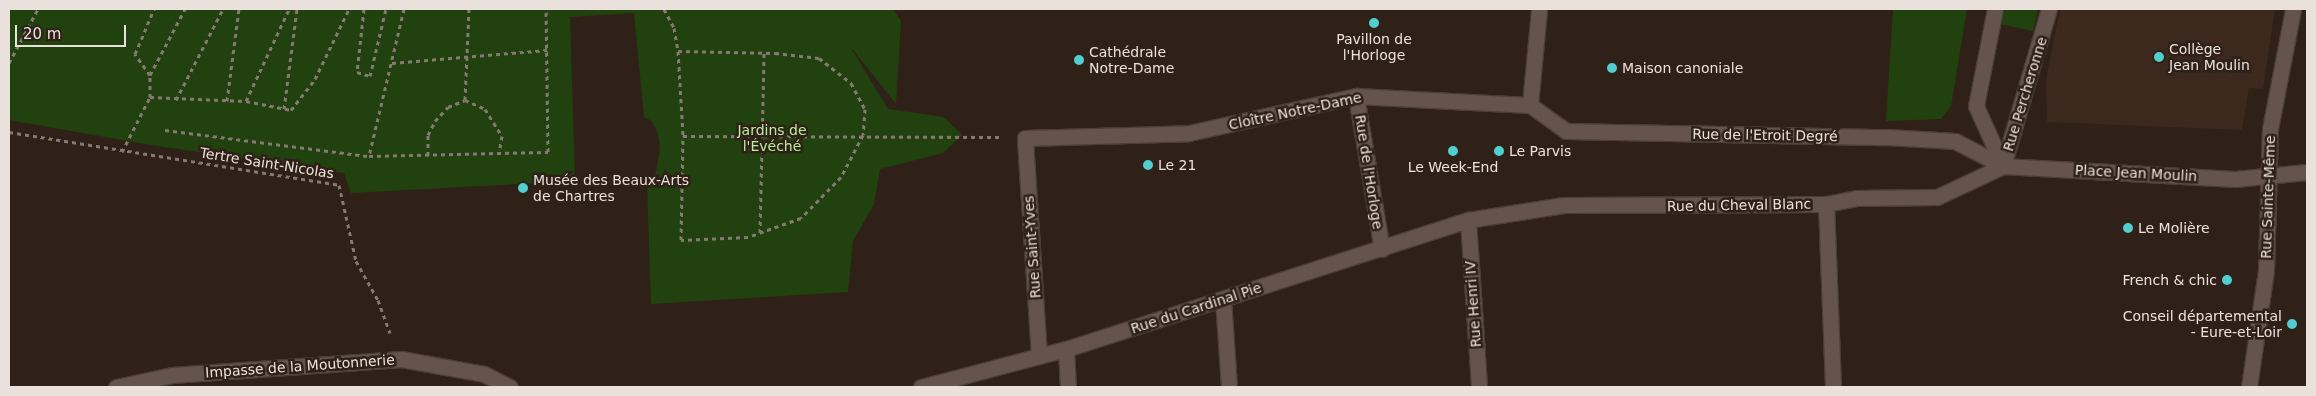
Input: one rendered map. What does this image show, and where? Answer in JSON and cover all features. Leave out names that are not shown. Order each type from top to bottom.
[{"type":"street","points":[[1530,105],[1539,9]]},
{"type":"street","name":"Rue Percheronne","points":[[1995,9],[1976,106],[2003,166]]},
{"type":"street","name":"Rue Percheronne","points":[[2003,166],[2050,9]]},
{"type":"street","name":"Rue Sainte-Même","points":[[2249,387],[2266,270],[2270,129],[2293,9]]},
{"type":"street","name":"Cloître Notre-Dame","points":[[1025,138],[1189,133],[1356,96],[1530,105]]},
{"type":"street","name":"Rue de l'Horloge","points":[[1356,96],[1382,249]]},
{"type":"street","name":"Rue de l'Etroit Degré","points":[[1530,105],[1566,131],[1956,141],[2003,166]]},
{"type":"street","name":"Rue Saint-Yves","points":[[1025,138],[1039,356]]},
{"type":"street","name":"Place Jean Moulin","points":[[2003,166],[2235,179],[2270,174],[2307,172]]},
{"type":"street","name":"Rue du Cheval Blanc","points":[[1468,220],[1564,205],[1826,204],[1857,198],[1937,197],[2003,166]]},
{"type":"street","points":[[1826,204],[1834,387]]},
{"type":"street","name":"Rue du Cardinal Pie","points":[[922,387],[1066,349],[1468,220]]},
{"type":"street","name":"Rue Henri IV","points":[[1468,220],[1479,387]]},
{"type":"street","points":[[1223,299],[1229,387]]},
{"type":"street","points":[[1066,349],[1068,387]]},
{"type":"street","name":"Impasse de la Moutonnerie","points":[[116,387],[172,375],[401,359],[484,374],[510,387]]},
{"type":"path","points":[[9,63],[38,9]]},
{"type":"path","points":[[150,74],[135,54],[154,9]]},
{"type":"path","points":[[122,152],[150,97],[150,74],[185,9]]},
{"type":"path","points":[[176,100],[223,9]]},
{"type":"path","points":[[227,101],[239,9]]},
{"type":"path","points":[[246,101],[289,9]]},
{"type":"path","points":[[284,109],[297,9]]},
{"type":"path","points":[[150,97],[176,100],[246,101],[291,110],[315,79],[349,9]]},
{"type":"path","points":[[364,9],[357,72],[370,76],[386,9]]},
{"type":"path","points":[[369,156],[404,9]]},
{"type":"path","points":[[464,100],[469,9]]},
{"type":"path","points":[[165,130],[369,156],[548,152],[546,9]]},
{"type":"path","points":[[664,9],[674,28],[678,51],[683,136],[681,240],[748,238],[801,218],[841,177],[863,135],[865,109],[850,83],[819,58],[764,52],[678,51]]},
{"type":"path","points":[[392,63],[547,50]]},
{"type":"path","points":[[760,233],[764,52]]},
{"type":"path","points":[[428,155],[428,135],[435,121],[448,107],[464,100],[485,109],[502,136],[500,153]]},
{"type":"path","name":"Tertre Saint-Nicolas","points":[[9,132],[122,152],[339,185],[356,261],[378,300],[401,359]]},
{"type":"path","points":[[683,136],[863,135],[1025,138]]},
{"type":"shaded area","name":"Collège Jean Moulin","points":[[2060,9],[2275,9],[2263,89],[2249,88],[2242,130],[2047,122],[2046,80]]},
{"type":"green space","name":"Jardins de l'Évéché","points":[[9,9],[893,9],[901,21],[896,104],[850,46],[888,109],[944,117],[962,135],[943,153],[880,169],[874,204],[853,241],[848,292],[651,304],[647,182],[656,173],[660,147],[658,134],[652,121],[644,117],[634,13],[570,17],[575,181],[351,193],[344,173],[151,145],[9,120]]},
{"type":"green space","points":[[1893,9],[1967,9],[1951,106],[1941,119],[1886,121]]},
{"type":"green space","points":[[2003,9],[2038,9],[2033,31],[2000,24]]},
{"type":"place","name":"Pavillon de l'Horloge","points":[[1374,23]]},
{"type":"place","name":"Collège Jean Moulin","points":[[2159,57]]},
{"type":"place","name":"Cathédrale Notre-Dame","points":[[1079,60]]},
{"type":"place","name":"Maison canoniale","points":[[1612,68]]},
{"type":"place","name":"Le Week-End","points":[[1453,151]]},
{"type":"place","name":"Le Parvis","points":[[1499,151]]},
{"type":"place","name":"Le 21","points":[[1148,165]]},
{"type":"place","name":"Musée des Beaux-Arts de Chartres","points":[[523,188]]},
{"type":"place","name":"Le Molière","points":[[2128,228]]},
{"type":"place","name":"French & chic","points":[[2227,280]]},
{"type":"place","name":"Conseil départemental - Eure-et-Loir","points":[[2292,324]]}]
